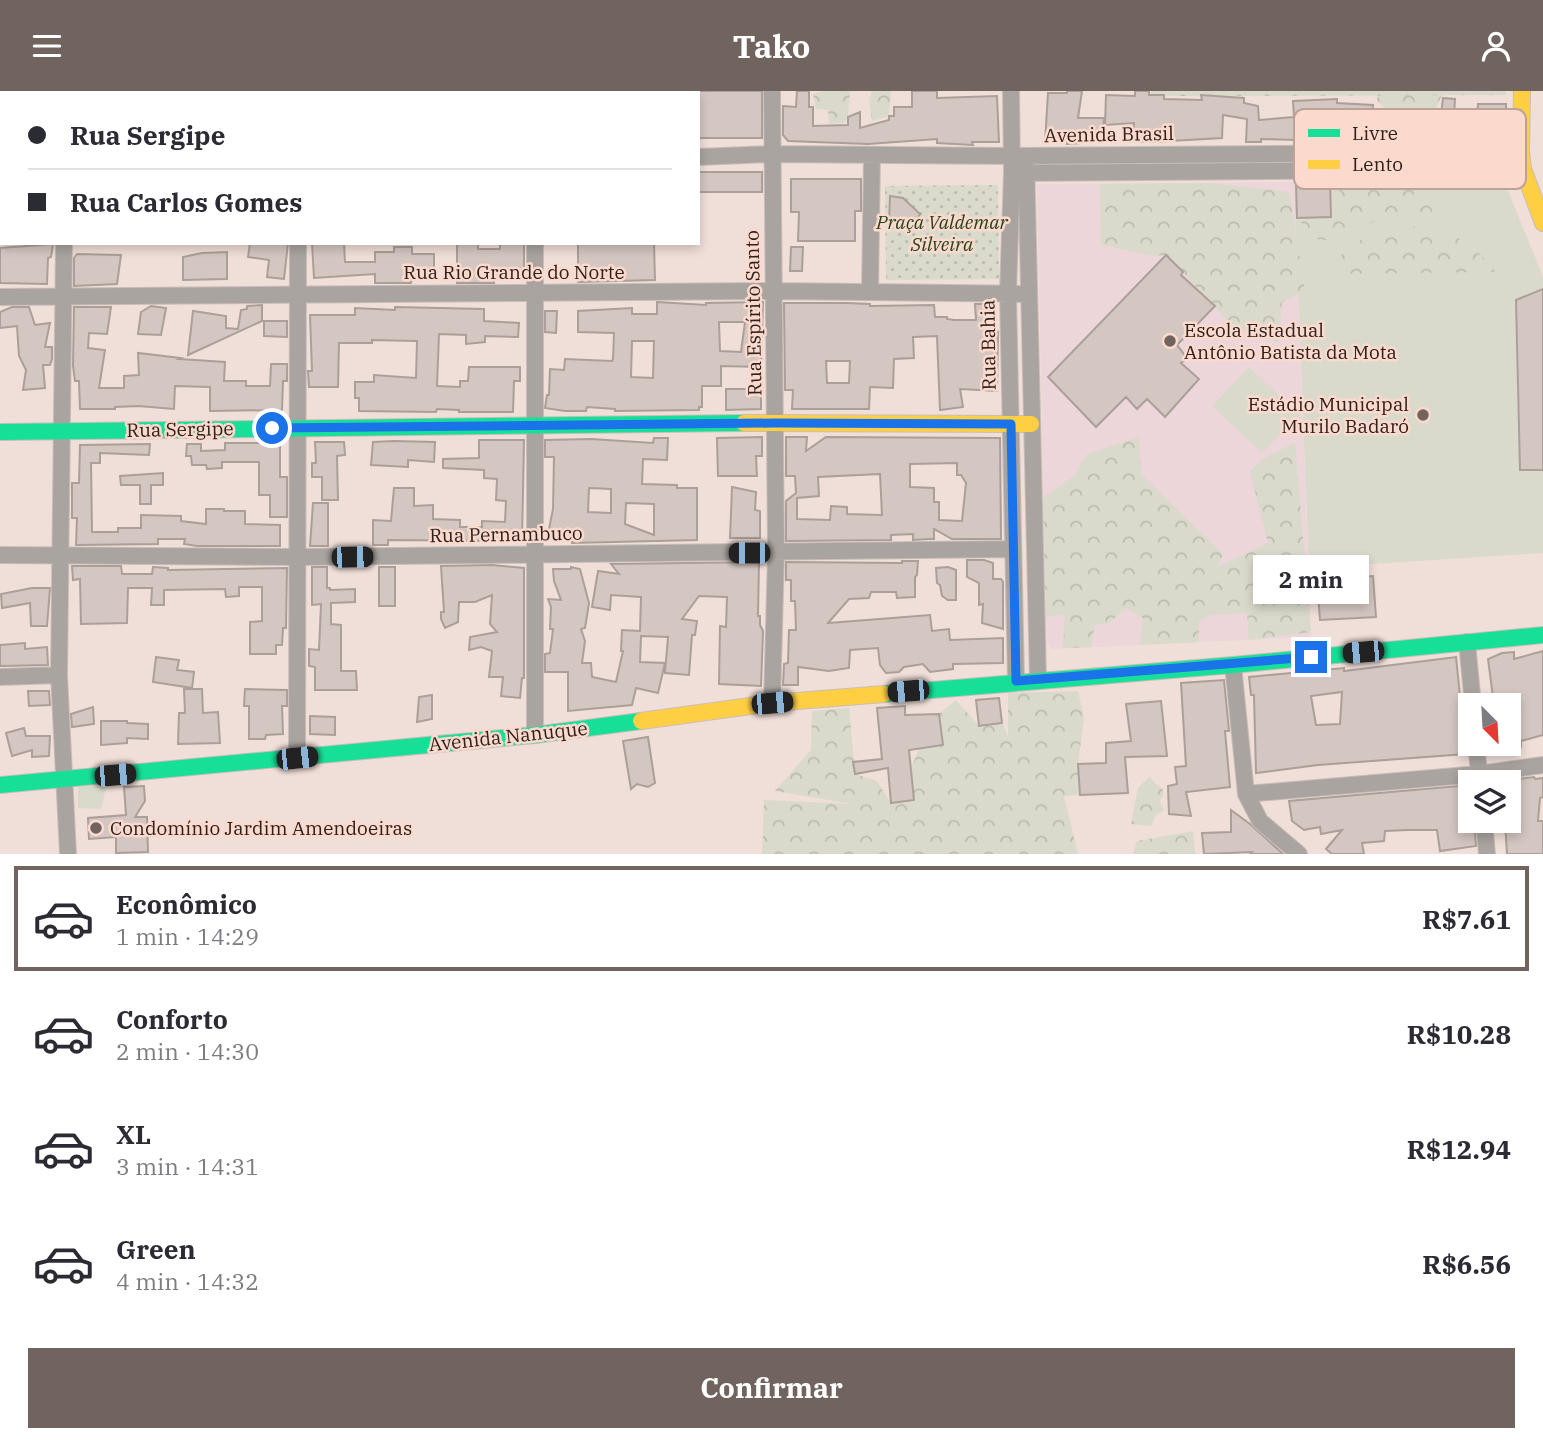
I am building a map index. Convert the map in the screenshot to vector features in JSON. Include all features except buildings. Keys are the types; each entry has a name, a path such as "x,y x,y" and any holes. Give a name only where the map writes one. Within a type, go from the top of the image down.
{"main road":[{"path":"1522,91 1522,109"},
{"path":"1526,176 1542,216"},
{"name":"Rua Sergipe","path":"0,432 775,423 1031,424"},
{"name":"Avenida Nanuque","path":"0,785 535,734 772,703 1233,665 1543,635"}],"street":[{"name":"Rua Espírito Santo","path":"772,91 776,553 772,703"},
{"name":"Rua Bahia","path":"1011,91 1029,294 1038,680"},
{"name":"Avenida Brasil","path":"700,157 772,154 872,155 1019,165 1294,167"},
{"path":"870,292 872,155"},
{"name":"Avenida Brasil","path":"1019,165 1294,158"},
{"name":"Rua Bahia","path":"1016,681 1008,293 1019,165"},
{"path":"64,245 60,675 68,854"},
{"path":"297,758 298,245"},
{"path":"535,245 535,734"},
{"name":"Rua Rio Grande do Norte","path":"0,297 773,291 1029,294"},
{"name":"Rua Pernambuco","path":"0,555 299,557 1012,549"},
{"path":"1467,642 1472,693"},
{"path":"1233,665 1246,795 1260,821 1299,854"},
{"path":"0,677 60,675"},
{"path":"1518,770 1543,765"},
{"path":"1246,795 1458,780"},
{"path":"1485,833 1487,854"}],"shaded area":[{"name":"Escola Estadual Antônio Batista da Mota","path":"1294,182 1311,637 1052,649 1046,642 1037,184"}],"green space":[{"path":"823,91 850,91 848,117 844,123 829,124 828,110 816,109 813,94"},
{"path":"872,91 891,91 889,116 872,121 869,100"},
{"path":"1151,91 1506,91 1506,95 1151,96"},
{"path":"1378,91 1476,91 1477,95 1442,95 1435,109 1387,109 1377,101"},
{"path":"1209,183 1289,192 1305,291 1282,302 1279,343 1234,327 1166,255 1153,256 1101,245 1100,184"},
{"name":"Praça Valdemar Silveira","path":"998,185 999,279 886,280 885,186"},
{"name":"Estádio Municipal Murilo Badaró","path":"1294,189 1507,189 1543,277 1543,553 1309,568"},
{"path":"1339,189 1414,189 1413,198 1426,198 1449,204 1446,216 1405,214 1370,223 1347,242 1316,239 1297,218 1331,217 1331,207 1339,200"},
{"path":"1429,224 1466,243 1496,272 1327,274 1343,253 1367,235"},
{"path":"1249,367 1300,415 1262,453 1212,406"},
{"path":"1139,437 1141,474 1223,554 1217,567 1268,543 1250,471 1261,460 1295,442 1311,632 1249,640 1247,613 1211,615 1199,621 1199,642 1140,645 1143,618 1126,608 1109,623 1095,625 1091,647 1063,648 1065,614 1046,617 1043,498 1075,475 1087,454"},
{"path":"1078,691 1084,718 1078,764 1080,795 1064,796 1078,854 762,854 764,800 852,804 775,791 811,750 812,711 849,708 855,774 877,781 891,803 914,800 911,769 919,748 942,745 939,714 956,700 979,726 1002,723 1008,736 1008,693"},
{"path":"1149,777 1163,790 1163,797 1159,800 1164,810 1156,815 1151,826 1131,824 1138,788"},
{"path":"107,784 101,809 78,808 78,787"},
{"path":"1193,831 1195,854 1133,854 1137,841"}],"traffic: fast":[{"path":"0,432 744,423"},
{"path":"884,694 1233,665 1543,635"},
{"path":"0,785 535,735 641,721"}],"traffic: slow":[{"path":"1522,91 1522,109"},
{"path":"1526,177 1543,223"},
{"path":"744,423 1031,424"},
{"path":"641,721 772,703 884,694"}],"place":[{"name":"Escola Estadual Antônio Batista da Mota","path":"1170,341"},
{"name":"Estádio Municipal Murilo Badaró","path":"1423,415"},
{"name":"Condomínio Jardim Amendoeiras","path":"96,828"}],"route":[{"path":"272,428 775,423 1011,424 1016,681 1311,657"}]}
